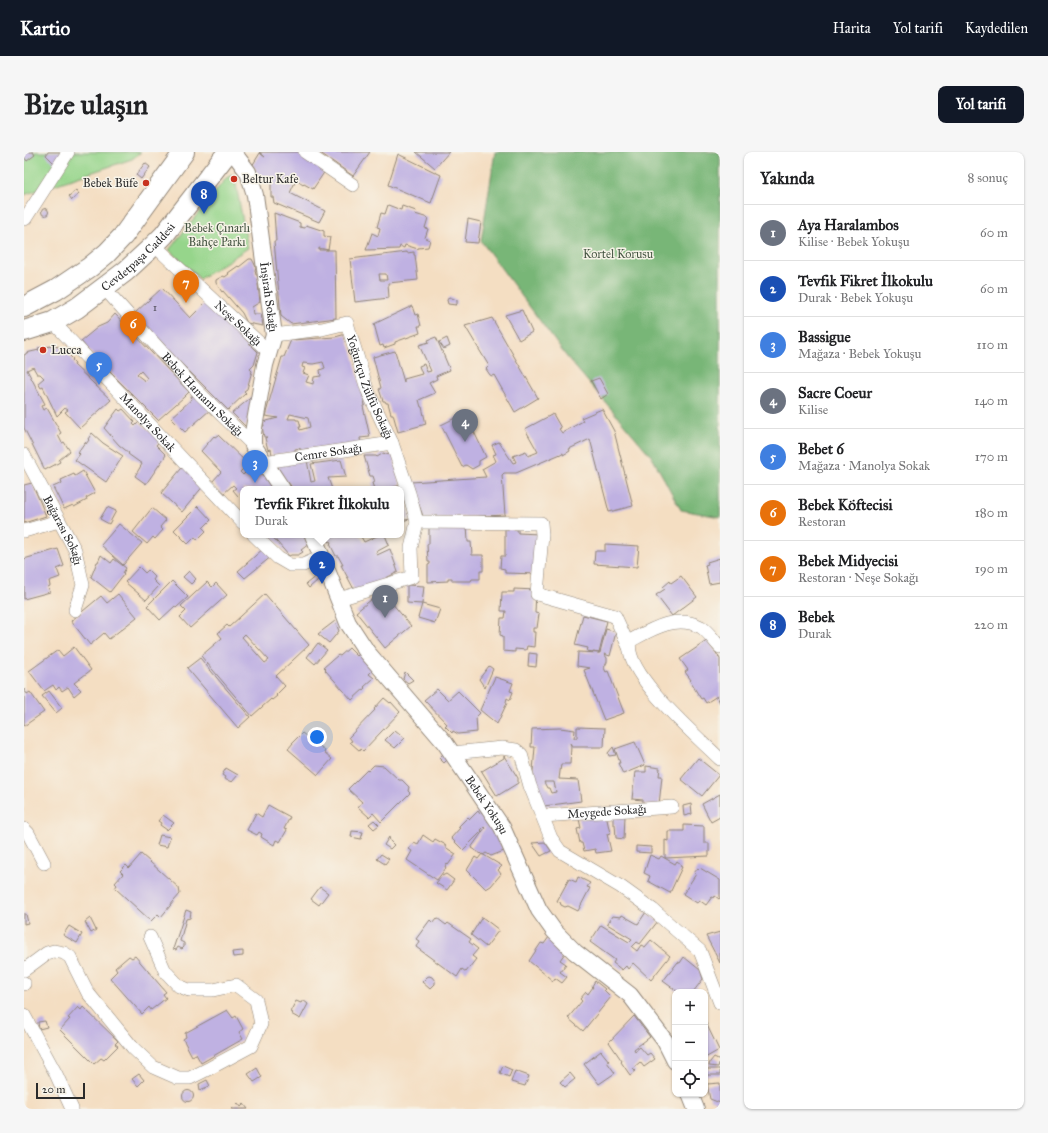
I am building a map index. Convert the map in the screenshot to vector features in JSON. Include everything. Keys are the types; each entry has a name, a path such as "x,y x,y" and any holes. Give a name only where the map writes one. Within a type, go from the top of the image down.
{"main road":[{"name":"Cevdetpaşa Caddesi","path":"24,307 56,290 90,267 107,253 139,215 184,152"},
{"name":"Cevdetpaşa Caddesi","path":"24,331 53,322 77,308 126,271 159,240 228,152"},
{"path":"139,215 141,226 159,240"},
{"path":"90,267 104,288"}],"street":[{"path":"25,219 68,152"},
{"name":"İnşirah Sokağı","path":"233,152 248,172 255,195 274,335 269,352 253,433 253,446"},
{"path":"305,152 353,185"},
{"name":"Neşe Sokağı","path":"159,240 269,352"},
{"name":"Bebek Hamamı Sokağı","path":"104,288 200,394 253,446"},
{"name":"Manolya Sokak","path":"53,322 240,520"},
{"name":"Yoğurtçu Zülfü Sokağı","path":"274,335 322,329 347,323 368,389 392,443 417,522"},
{"name":"Cemre Sokağı","path":"264,462 392,443"},
{"path":"253,446 280,486"},
{"name":"Bağarası Sokağı","path":"24,455 75,550 83,586 75,610"},
{"path":"24,532 59,521"},
{"path":"339,599 412,577 411,548 417,522 541,523 542,535 537,594 615,616 638,670 650,689 720,759"},
{"path":"257,538 278,558 290,566 303,565 322,557"},
{"name":"Bebek Yokuşu","path":"314,538 348,622 367,652 445,743 502,827 539,910 554,931 575,952 630,995 665,1041 672,1055"},
{"path":"629,647 630,641 657,626 674,622 687,622 702,627 720,647"},
{"path":"452,753 502,748 516,750 521,754 530,786 551,838 560,851 621,887 647,905 700,951 720,1003"},
{"name":"Meygede Sokağı","path":"543,816 672,807"},
{"path":"24,828 44,863"},
{"path":"24,970 47,953 54,951 64,953 70,957 88,993 134,1048 153,1067 178,1078 190,1078 251,1046 261,1024 256,1000 236,985 207,990 189,990 179,986 165,971 150,937"},
{"path":"24,1015 56,1074 72,1109"},
{"path":"683,1097 685,1109"},
{"path":"691,1097 696,1109"}],"green space":[{"path":"24,152 141,152 132,159 24,195"},
{"name":"Kortel Korusu","path":"495,152 720,152 720,517 681,510 652,457 566,356 481,241"},
{"name":"Bebek Çınarlı Bahçe Parkı","path":"234,174 248,248 200,279 169,250 226,178"}],"building":[{"path":"24,152 33,152 35,155 27,161 24,157"},
{"path":"48,152 65,152 54,163 46,155"},
{"path":"259,152 301,152 325,171 313,189 296,180 290,193 325,211 319,222 274,203 273,197 271,197 271,182 254,173 256,169 252,166 260,153 265,157"},
{"path":"319,152 370,152 353,176"},
{"path":"416,152 449,152 435,168"},
{"path":"398,154 441,175 431,203 388,185"},
{"path":"145,163 150,167 141,179 136,175"},
{"path":"76,190 79,194 72,200 69,196"},
{"path":"388,205 401,210 402,206 416,211 415,214 428,218 425,228 428,229 425,238 430,240 428,247 418,249 405,245 404,248 400,246 399,249 366,250 372,233 378,236 380,228 377,227 381,213 385,214"},
{"path":"45,208 48,209 48,215 45,216 42,215 41,212 42,209"},
{"path":"274,213 300,223 300,227 305,228 306,225 324,231 324,236 330,237 328,250 335,250 336,318 291,324 281,316 274,241 276,241"},
{"path":"468,219 481,222 478,243 465,242"},
{"path":"414,252 418,280 388,283 389,298 355,302 350,259","holes":["379,274 386,274 387,280 380,280"]},
{"path":"249,259 252,259 256,267 255,270 256,275 258,275 259,284 260,302 252,307 253,314 261,314 263,326 247,323 242,313 223,291 222,292 216,283 216,280 223,276 225,277 229,274 228,273"},
{"path":"162,288 190,318 207,301 258,352 254,365 250,369 252,371 247,389 244,391 246,393 228,410 176,358 135,313"},
{"path":"449,297 457,300 456,305 448,304 447,300"},
{"path":"412,306 415,315 418,314 421,326 418,326 420,333 395,342 395,344 384,348 383,345 380,346 374,324"},
{"path":"522,310 532,332 519,340 505,315"},
{"path":"115,314 189,392 158,420 91,353 81,341 98,327 107,323","holes":["141,371 147,378 145,381 137,375"]},
{"path":"492,318 538,398 515,412 494,375 490,375 486,369 489,366 465,326"},
{"path":"346,334 353,355 365,405 363,406 370,437 360,438 361,445 300,450 300,448 295,449 295,452 272,455 271,449 268,450 265,438 267,437 264,437 262,426 264,426 263,422 278,418 265,416 282,357 284,357 291,340 335,337","holes":["323,362 325,368 320,370 321,376 314,377 313,384 306,382 309,375 303,373 305,368 302,367 303,363 313,364","290,414 308,418 310,427 300,430 299,427 301,427 299,420 288,419"]},
{"path":"436,337 450,370 436,376 437,379 429,383 435,393 419,400 426,424 398,432 393,414 391,414 388,403 383,401 379,389 381,388 373,357 395,351 404,382 404,379 422,374 419,366 424,364 427,372 431,371 419,345 429,342 428,340"},
{"path":"447,338 450,346 444,349 439,342"},
{"path":"52,346 60,347 66,352 73,359 72,360 75,363 74,365 111,400 80,428 65,412 68,410 65,408 57,416 43,387 41,388 38,383 44,378 40,374 37,374 33,367 27,370 45,404 41,406 43,410 47,408 61,433 58,435 62,443 64,442 70,451 59,460 60,462 45,470 24,428 24,355 26,353 39,350 38,348"},
{"path":"599,378 608,394 601,399 591,381"},
{"path":"254,395 246,427 232,413"},
{"path":"191,396 201,396 210,410 185,432 171,418 192,399"},
{"path":"118,409 120,411 123,409 135,422 133,424 135,426 139,422 162,439 156,445 166,455 146,484 135,476 142,464 128,454 129,453 119,445 104,428"},
{"path":"602,409 614,431 633,506 609,512 590,439 569,449 570,451 563,455 563,453 516,473 504,473 502,475 505,515 424,519 411,482 486,477 482,469 496,461 493,455 496,454 492,445 499,442 513,463 516,462 513,456 526,451 528,456 538,452 525,429 553,414 561,428 559,429 562,433 583,421 581,418"},
{"path":"465,413 486,457 479,461 479,465 472,469 466,465 462,467 441,425"},
{"path":"92,433 103,443 123,456 106,482 75,460 80,454 78,452 85,442 86,444 89,440 88,439"},
{"path":"218,435 248,464 240,472 243,475 253,465 264,476 268,472 274,486 240,486 240,494 238,496 233,490 236,488 233,485 223,494 212,482 221,472 201,451 214,436 215,437"},
{"path":"384,453 393,455 401,485 373,486 372,483 375,482 373,476 370,476 364,456 377,457"},
{"path":"307,460 311,482 315,481 311,464 341,460 346,477 328,478 331,486 291,486 288,482 285,482 283,476 279,474 278,464"},
{"path":"186,463 204,485 182,512 161,493"},
{"path":"83,471 95,493 86,498 87,500 74,507 73,505 64,509 53,487 62,483 61,480 74,474 75,476"},
{"path":"32,483 46,516 24,523 24,485"},
{"path":"404,489 410,519 404,520"},
{"path":"198,506 211,520 203,528 206,531 197,540 195,537 188,544 174,530"},
{"path":"107,507 116,511 109,524 100,519"},
{"path":"152,508 166,520 160,527 163,530 155,539 153,537 147,544 133,532"},
{"path":"467,523 468,542 471,542 472,555 483,555 483,571 480,571 480,579 472,579 471,581 452,581 452,578 448,578 448,581 428,582 428,565 430,564 430,562 428,562 427,544 429,544 429,525"},
{"path":"119,524 142,543 123,565 101,545"},
{"path":"505,529 518,530 518,533 539,534 538,574 505,573 505,569 500,568 501,556 505,556"},
{"path":"274,538 306,538 309,544 301,550 303,552 298,555 289,556"},
{"path":"327,538 362,538 364,542 373,538 386,538 389,545 376,552 377,555 390,549 398,572 356,593 341,565 343,565 338,556 336,556 330,544 330,541 328,542"},
{"path":"605,544 639,546 637,567 594,564 595,551 605,551"},
{"path":"264,548 272,556 245,578 238,571"},
{"path":"58,549 64,566 57,569 60,577 49,581 50,586 48,587 50,592 24,599 24,559"},
{"path":"101,555 111,563 114,559 126,568 123,573 124,574 110,592 91,577"},
{"path":"720,558 720,582 709,584 705,565 708,564 707,562"},
{"path":"139,567 145,573 148,570 155,577 153,580 159,586 146,600 125,582"},
{"path":"189,571 196,579 191,584 183,577"},
{"path":"316,576 318,580 309,588 306,584"},
{"path":"681,576 697,597 672,616 656,595 665,589 663,587 670,581 671,583"},
{"path":"172,581 188,597 176,608 175,606 160,620 147,606"},
{"path":"207,582 212,587 216,583 227,595 190,628 180,617 186,611 181,606"},
{"path":"407,585 424,586 422,604 407,603"},
{"path":"514,589 536,590 535,613 539,614 537,628 533,628 533,632 535,632 534,647 527,646 526,650 515,649 515,652 503,651 503,636 500,635 501,618 505,618 506,611 501,611 502,592 514,592"},
{"path":"382,591 411,626 385,648 356,612"},
{"path":"118,594 137,617 109,639 104,633 90,645 71,621 101,596 107,603"},
{"path":"265,594 309,645 276,676 285,686 276,695 277,696 272,700 271,699 252,716 201,656 222,638 218,633 227,625 229,627","holes":["245,634 269,660 265,663 242,637"]},
{"path":"422,604 440,609 435,623 418,618"},
{"path":"583,615 607,621 599,653 587,651 588,648 575,645"},
{"path":"335,621 339,631 329,643 318,634"},
{"path":"606,629 616,632 610,656 604,654 607,658 607,662 604,668 606,672 608,671 624,713 604,720 584,670 590,668 577,666 578,652 600,653"},
{"path":"708,640 720,659 720,703 717,696 706,703 703,698 701,699 685,672 688,670 680,659"},
{"path":"318,643 327,650 315,664 307,657"},
{"path":"74,647 91,670 74,683 81,690 74,696 68,687 62,691 59,687 56,690 53,685 44,691 29,671 58,650 63,656"},
{"path":"349,648 357,656 360,653 375,668 369,674 374,678 352,700 324,667"},
{"path":"529,653 537,654 536,667 528,666"},
{"path":"200,658 250,717 238,728 187,668"},
{"path":"489,666 493,669 485,688 479,679"},
{"path":"405,672 413,680 408,683 403,679"},
{"path":"495,677 513,683 510,691 513,692 510,700 507,698 507,703 497,724 480,710"},
{"path":"24,689 27,694 30,692 44,712 24,726"},
{"path":"437,689 448,700 458,691 480,713 476,717 477,732 458,734 453,731 452,733 445,726 447,724 424,700"},
{"path":"49,691 62,708 56,713 42,696"},
{"path":"384,698 390,703 391,702 400,712 363,751 361,749 360,751 350,742 352,741 349,737 375,710 374,709"},
{"path":"577,727 605,728 604,747 572,747 572,744 570,743 570,764 561,764 559,779 578,780 581,801 544,806 532,783 535,747 531,747 532,729 560,728 575,730 574,738 577,738","holes":["544,782 554,782 556,792 551,793"]},
{"path":"395,730 405,738 395,748 385,740"},
{"path":"302,733 325,750 324,752 332,759 318,775 288,749"},
{"path":"635,742 645,765 623,774 618,763 620,763 615,749"},
{"path":"613,747 616,755 609,756 608,753"},
{"path":"444,753 449,758 444,763 439,758"},
{"path":"504,756 518,778 518,783 497,796 481,770 482,771 504,758"},
{"path":"698,758 719,775 702,796 681,779"},
{"path":"374,765 384,766 399,780 402,780 409,787 408,791 410,793 381,822 373,813 369,817 358,807 362,802 348,789"},
{"path":"646,766 660,768 659,776 662,776 659,805 643,804 643,800 632,799 635,772 646,772"},
{"path":"226,768 238,775 232,782 224,779 225,777 222,775"},
{"path":"720,794 720,817 711,822 702,804"},
{"path":"691,804 692,814 684,816 683,806"},
{"path":"268,805 290,817 284,829 287,830 280,842 276,840 274,845 261,837 262,834 259,832 257,835 247,830 256,813 262,817"},
{"path":"478,811 480,814 482,812 489,819 487,821 489,821 494,830 496,829 504,851 491,856 486,853 483,855 471,848 485,828 484,827 481,830 482,831 463,850 451,838 460,828 458,827 468,817 470,819"},
{"path":"163,815 174,823 167,830 160,825 161,823 158,821"},
{"path":"606,815 610,833 607,834 611,851 596,853 595,849 584,851 582,843 580,843 577,829 581,828 579,819"},
{"path":"613,816 625,816 624,839 616,838"},
{"path":"374,820 379,825 374,829 369,824"},
{"path":"684,825 704,826 704,843 709,843 709,856 665,858 665,840 668,841 668,831 684,831"},
{"path":"352,831 363,832 361,839 351,837"},
{"path":"160,835 170,837 167,847 157,845"},
{"path":"423,835 433,842 435,839 446,845 445,847 456,854 448,865 447,864 445,867 446,868 437,880 407,860 412,851 409,849 414,842 418,844"},
{"path":"389,837 390,841 394,845 390,849 384,845"},
{"path":"545,842 551,851 541,856 532,843"},
{"path":"636,846 651,847 651,853 636,852"},
{"path":"141,854 179,888 180,894 161,917 158,914 151,921 115,888 117,885 115,883 123,874 120,871 126,865 129,868"},
{"path":"381,854 389,859 385,864 377,859"},
{"path":"482,854 502,866 498,870 501,874 491,886 486,889 467,870 475,857 478,859"},
{"path":"650,855 659,859 661,856 675,864 677,861 681,864 680,866 682,867 670,893 648,881 650,876 644,873"},
{"path":"698,868 720,880 720,898 719,899 715,896 714,898 712,897 706,905 699,900 697,903 683,894 696,874 694,873"},
{"path":"446,874 454,880 447,890 436,883"},
{"path":"578,877 590,883 587,887 590,888 578,911 568,906 565,907 557,901 569,879 576,882"},
{"path":"320,887 328,893 319,905 311,899"},
{"path":"186,910 191,912 190,918 186,919 180,941 184,943 184,947 182,949 178,947 176,950 173,949"},
{"path":"646,912 658,921 640,944 637,942 632,947 637,951 641,945 645,947 651,940 670,956 651,980 633,963 628,969 626,966 622,970 613,963 615,960 590,942 601,925 629,942 632,939 607,924 612,916 621,917 622,915 638,924"},
{"path":"24,914 26,914 28,923 24,924"},
{"path":"482,917 499,930 486,947 471,935"},
{"path":"90,918 96,930 91,933 85,922"},
{"path":"437,918 446,925 448,923 471,939 469,942 478,949 472,956 476,959 466,972 462,969 457,977 416,947 419,941 416,939 430,920 433,923"},
{"path":"69,926 82,934 77,943 63,935"},
{"path":"720,932 720,963 706,936"},
{"path":"549,937 567,950 560,960 566,964 560,972 567,977 562,983 555,978 553,981 529,961 541,943 544,944"},
{"path":"243,951 243,956 233,957 232,952"},
{"path":"129,956 132,958 135,956 166,992 163,994 166,998 151,1010 149,1007 142,1014 110,978 117,971 115,968"},
{"path":"684,957 700,970 703,979 695,989 674,989 663,981 678,962 680,963"},
{"path":"429,976 435,981 435,984 430,989 422,982"},
{"path":"595,981 605,989 604,990 611,997 583,1031 568,1018 582,1001 580,999 586,992 588,994"},
{"path":"303,1000 308,1004 300,1019 290,1012 296,1001 301,1003"},
{"path":"78,1007 81,1010 83,1007 118,1041 115,1044 118,1046 104,1060 101,1058 94,1064 60,1030"},
{"path":"227,1010 233,1018 236,1016 243,1029 239,1032 243,1039 201,1063 196,1054 192,1056 183,1039 186,1037 185,1033"},
{"path":"634,1016 650,1037 634,1049 635,1051 640,1047 647,1055 650,1053 655,1059 644,1067 640,1062 633,1068 636,1071 630,1075 609,1042"},
{"path":"45,1021 47,1027 39,1029 38,1022"},
{"path":"708,1027 719,1050 708,1056"},
{"path":"601,1051 609,1061 607,1062 615,1073 599,1084 584,1064"},
{"path":"714,1057 720,1060 718,1067 709,1066"},
{"path":"503,1066 512,1070 509,1077 500,1073"},
{"path":"257,1068 262,1077 254,1082 248,1074"},
{"path":"708,1069 720,1069 720,1075 708,1075"},
{"path":"515,1071 529,1076 525,1086 511,1082"},
{"path":"570,1073 575,1079 565,1087 560,1082"},
{"path":"139,1074 144,1080 138,1086 132,1079"},
{"path":"207,1080 210,1086 200,1090 199,1084"},
{"path":"720,1083 720,1103 710,1099 708,1084"},
{"path":"188,1090 192,1092 194,1096 192,1100 188,1102 184,1100 182,1096 184,1092"},
{"path":"238,1103 241,1107 244,1104 248,1109 232,1109"}],"place":[{"name":"Beltur Kafe","path":"234,179"},
{"name":"Bebek Büfe","path":"146,183"},
{"name":"Bebek","path":"204,214"},
{"name":"Bebek Midyecisi","path":"186,303"},
{"name":"Bebek Köftecisi","path":"133,344"},
{"name":"Lucca","path":"43,350"},
{"name":"Bebet 6","path":"99,385"},
{"name":"Sacre Coeur","path":"465,442"},
{"name":"Bassigue","path":"255,483"},
{"name":"Tevfik Fikret İlkokulu","path":"322,584"},
{"name":"Aya Haralambos","path":"385,618"}]}
